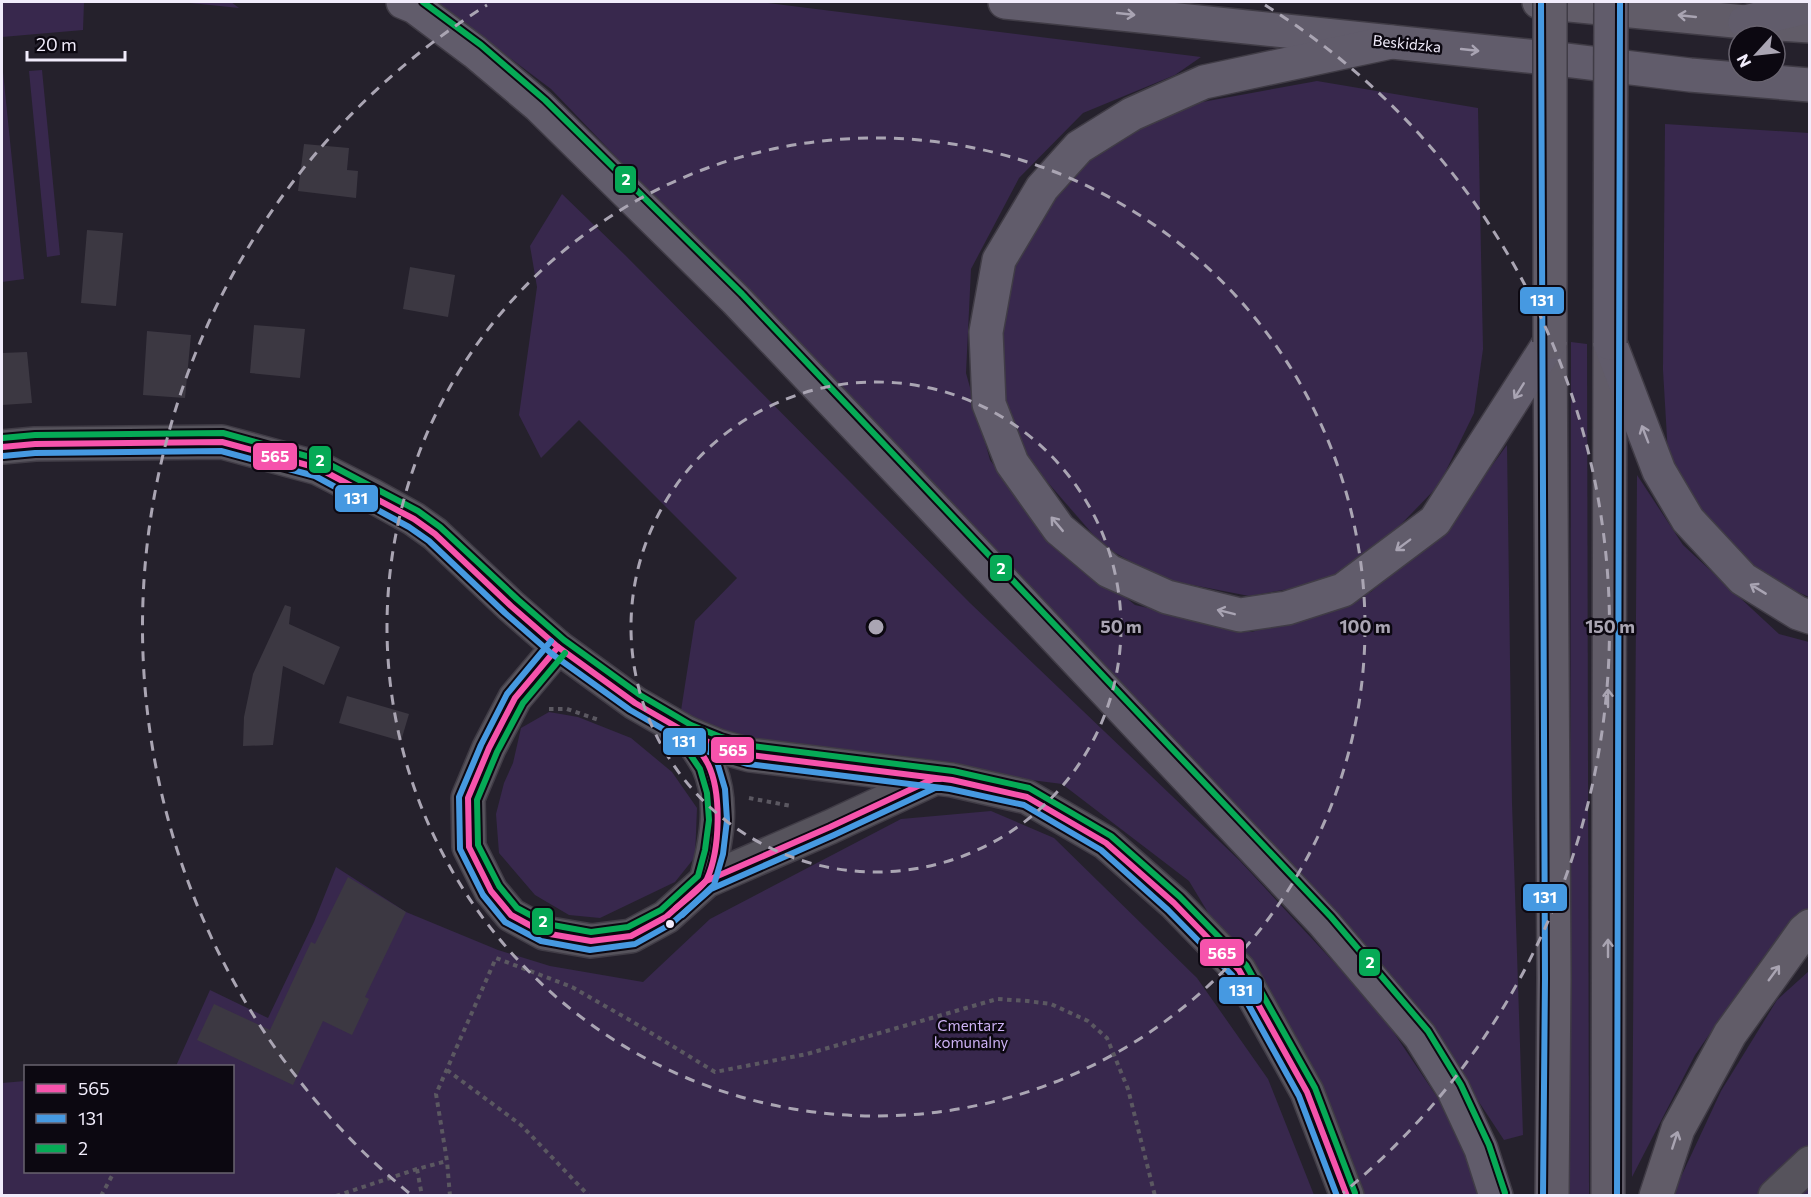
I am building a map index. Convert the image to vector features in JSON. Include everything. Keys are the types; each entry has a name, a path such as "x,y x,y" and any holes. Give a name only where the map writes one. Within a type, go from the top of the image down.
{"highway":[{"path":"403,2 415,7 475,52 539,106 736,300 1324,923 1420,1036 1453,1089 1481,1149 1496,1196"},
{"name":"Beskidzka","path":"1005,2 1690,75 1809,85"},
{"path":"1611,2 1610,343 1659,471 1688,520 1743,579 1798,613 1809,617"},
{"path":"1745,22 1809,6"},
{"path":"1391,42 1204,82 1132,114 1079,147 1042,188 999,260 986,332 989,404 1012,463 1059,529 1109,571 1167,597 1240,615 1287,608 1343,590 1435,521 1550,342"}],"main road":[{"path":"1539,2 1809,26"},
{"path":"1550,2 1554,978 1552,1196"},
{"path":"1608,1196 1610,343"},
{"path":"1656,1196 1678,1129 1730,1034 1809,926"}],"street":[{"path":"2,447 35,444 222,442 318,468 414,519 435,534 558,647 635,703 687,733 718,746 750,754 952,780 1027,797 1106,843 1174,903 1239,970 1307,1092 1347,1196"},
{"path":"558,647 515,698 489,747 468,798 469,847 490,891 511,915 544,933 591,941 631,936 666,917 706,881 933,779"},
{"path":"687,733 708,765 716,791 718,820 714,852 706,881"},
{"path":"1775,1196 1809,1163"}],"path":[{"path":"450,1196 436,1094 498,950"},
{"path":"496,958 572,987 715,1072 807,1054 997,999 1051,1004 1088,1021 1107,1038 1128,1089 1155,1196"},
{"path":"447,1070 521,1125 589,1196"},
{"path":"336,1196 447,1161"},
{"path":"417,1169 422,1196"},
{"path":"101,1196 113,1173"}],"green space":[{"path":"2,2 84,2 83,30 2,37"},
{"path":"181,2 231,2 239,8"},
{"path":"436,2 759,2 1201,57 1175,75 1083,113 1019,178 971,269 966,373 990,460 1042,530 1135,605 1252,632 1371,592 1458,512 1507,445 1512,803 1523,1135 1504,1140 1411,999 1096,657 551,89"},
{"path":"2,62 24,279 2,282"},
{"path":"42,70 60,255 47,257 29,71"},
{"path":"1317,81 1478,108 1483,349 1474,413 1439,485 1382,544 1324,583 1249,596 1162,579 1103,546 1030,462 1000,395 1003,297 1028,235 1068,173 1098,148 1186,105"},
{"path":"1665,124 1809,133 1809,597 1759,575 1705,524 1668,455 1663,370"},
{"path":"562,194 970,603 1239,860 1380,1012 1443,1106 1470,1164 1480,1195 1364,1195 1345,1140 1189,881 1062,784 749,743 680,717 695,621 737,578 579,420 541,458 519,415 537,287 530,246"},
{"path":"1571,342 1587,344 1589,1195 1570,1196"},
{"path":"1637,475 1683,545 1779,634 1809,642 1810,910 1761,960 1695,1055 1632,1177"},
{"path":"549,712 578,717 631,738 672,772 697,808 695,857 675,882 600,918 569,915 535,895 499,853 496,814 504,783 513,763 521,728"},
{"name":"Cmentarz komunalny","path":"991,811 1054,838 1197,978 1268,1079 1314,1195 2,1196 2,1083 24,1081 24,1173 234,1173 234,1065 176,1065 210,990 268,1018 314,922 336,867 406,912 498,950 550,966 643,982 710,919 901,819"},
{"path":"1809,971 1809,1195 1672,1196 1721,1091 1777,1000"}],"building":[{"path":"304,144 349,148 347,170 358,171 356,198 298,191"},
{"path":"87,230 123,233 116,306 81,303"},
{"path":"410,267 455,275 448,317 403,309"},
{"path":"254,325 305,329 300,378 250,373"},
{"path":"147,331 191,335 185,398 143,395"},
{"path":"27,352 32,403 2,405 2,353"},
{"path":"285,605 291,607 289,624 340,647 324,685 283,666 273,745 243,746 244,717 253,674"},
{"path":"347,696 409,714 401,741 339,723"},
{"path":"348,877 406,912 365,997 369,999 352,1035 323,1021 293,1085 197,1040 214,1004 270,1030 311,942 315,944"}],"transit line":[{"name":"2","path":"423,2 481,45 545,100 742,294 1331,917 1428,1031 1461,1085 1489,1145 1505,1193"},
{"name":"131","path":"1541,2 1545,978 1543,1196"},
{"name":"131","path":"1617,1196 1620,2"},
{"name":"2","path":"2,438 35,435 223,433 321,460 418,511 440,527 564,640 640,695 691,725 752,746 953,771 1029,788 1111,836 1180,897 1246,965 1315,1088 1355,1193"},
{"name":"565","path":"2,447 35,444 222,442 318,468 414,519 435,534 558,647 635,703 687,733 718,746 750,755 952,780 1027,797 1106,843 1174,903 1239,970 1307,1092 1347,1196"},
{"name":"131","path":"3,456 35,453 221,451 315,476 409,527 429,541 552,654 630,710 684,741 716,755 748,764 950,789 1024,805 1101,850 1168,910 1232,975 1299,1096 1337,1196"},
{"name":"131","path":"551,641 507,694 481,745 459,797 460,849 483,895 505,922 541,941 590,950 635,944 671,924 711,889 935,788 940,788"},
{"name":"565","path":"558,647 515,698 489,748 468,798 469,847 491,891 511,915 544,933 591,941 631,936 666,917 706,881 933,779 940,779"},
{"name":"2","path":"565,653 523,703 497,752 477,800 478,845 499,886 517,908 547,924 591,932 628,927 661,910 698,876 705,850 709,820 707,793 700,769 679,738"},
{"name":"131","path":"682,915 714,885 723,854 727,820 725,789 717,762 695,728"},
{"name":"565","path":"676,908 705,883 715,853 717,838 717,805 713,776 706,760 687,733"}]}
